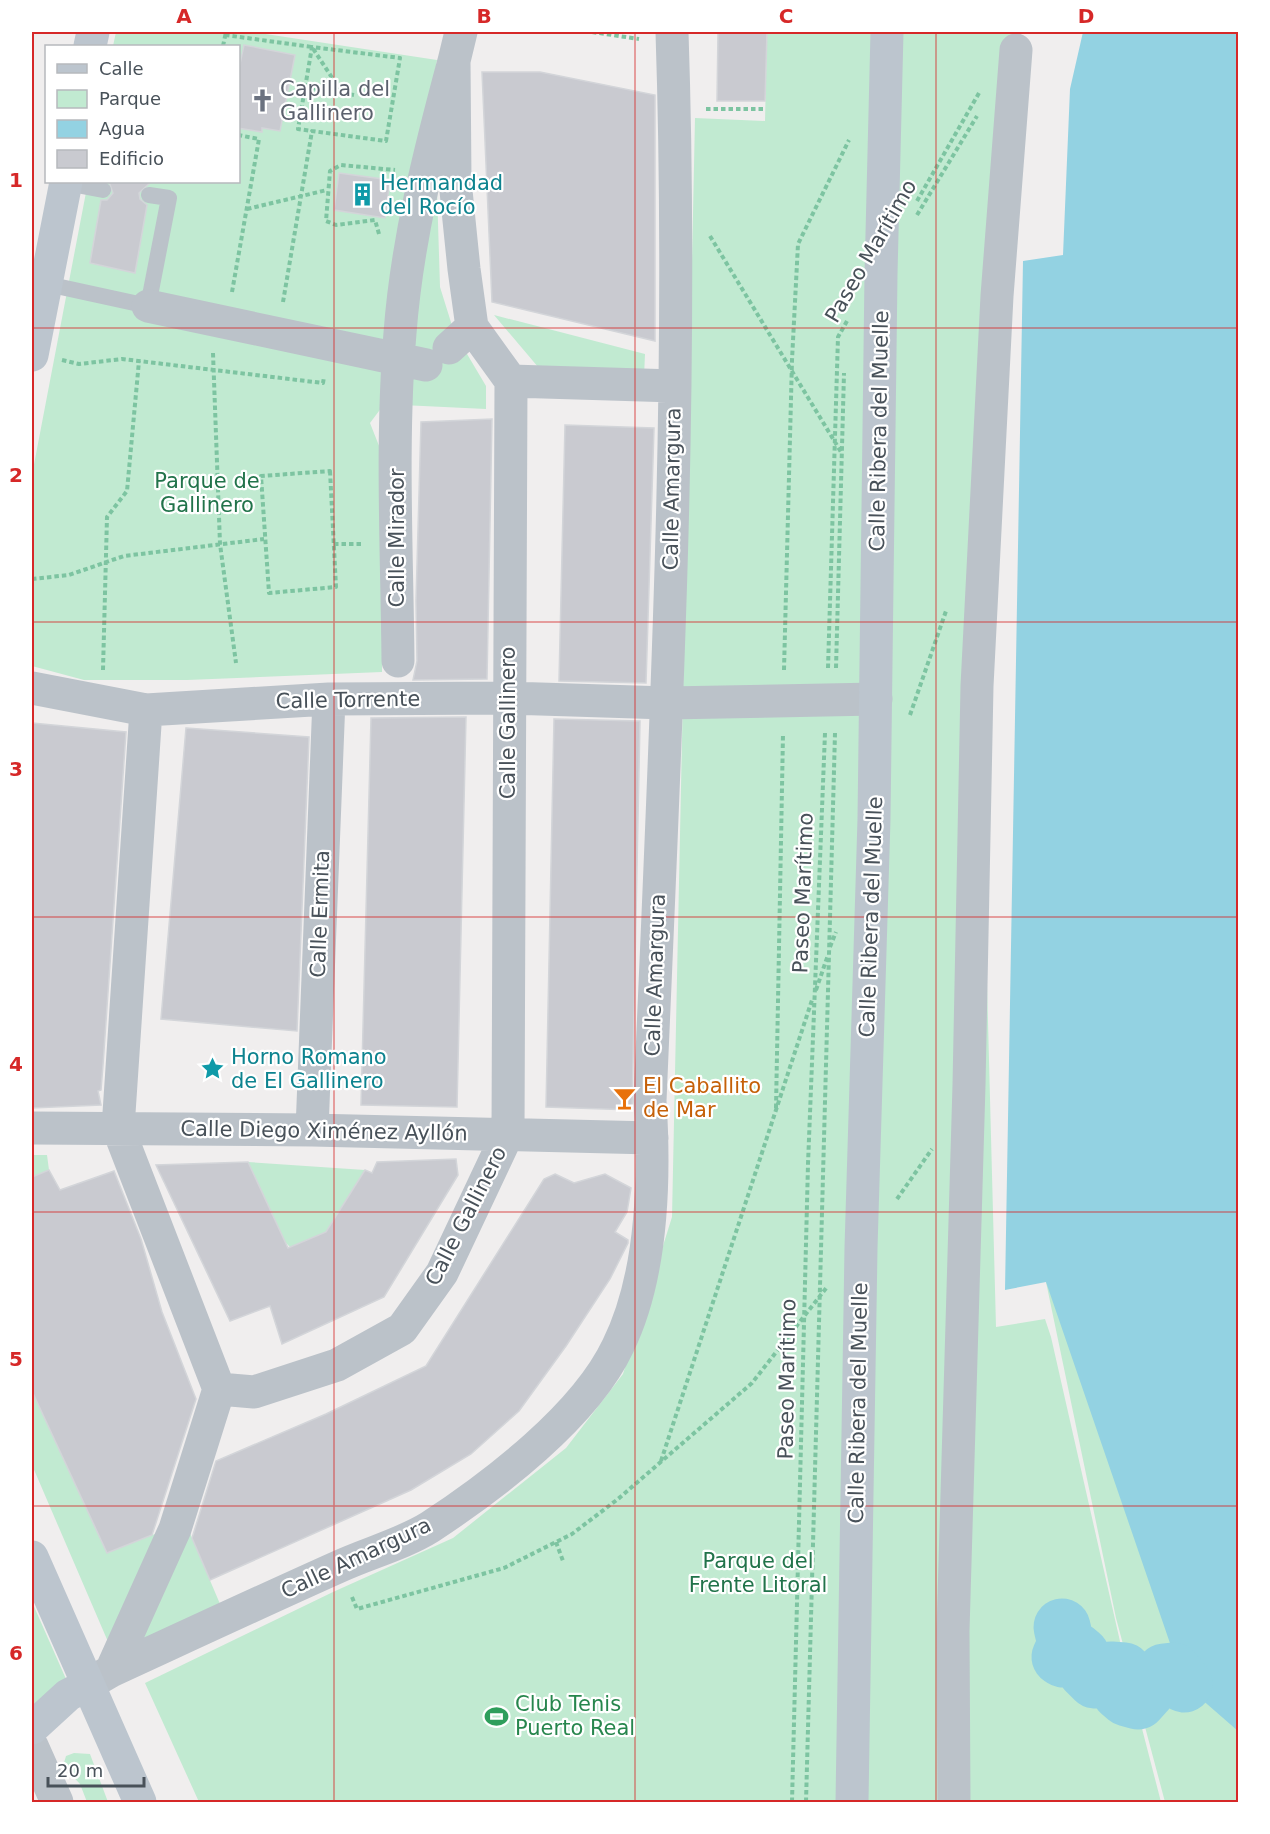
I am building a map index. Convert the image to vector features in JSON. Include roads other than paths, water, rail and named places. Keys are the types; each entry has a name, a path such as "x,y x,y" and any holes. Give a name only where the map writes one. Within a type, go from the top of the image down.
{"street":[{"name":"Calle Amargura","path":"32,1728 68,1695 99,1678 340,1566 428,1528 493,1482 554,1430 601,1377 619,1346 634,1308 649,1228 652,1138 650,1101 667,703 675,386 675,110 672,32"},
{"name":"Calle Ribera del Muelle","path":"852,1803 861,1248 876,699 881,274 887,32"},
{"path":"436,350 422,182 458,46"},
{"path":"436,350 455,181 458,46"},
{"path":"954,1803 952,1631 968,1108 977,686 997,296 1016,50"},
{"path":"32,353 66,183"},
{"path":"148,306 222,319 329,344 436,350 511,381 675,386"},
{"name":"Calle Mirador","path":"398,661 396,415 436,350"},
{"name":"Calle Gallinero","path":"219,1389 254,1392 337,1365 402,1329 442,1273 508,1133 511,381"},
{"name":"Calle Torrente","path":"32,688 146,710 329,699 508,698 667,703 876,699"},
{"name":"Calle Ermita","path":"312,1130 329,699"},
{"path":"99,1678 175,1529 219,1389 118,1128 146,710"},
{"name":"Calle Diego Ximénez Ayllón","path":"32,1128 508,1133 652,1138"},
{"path":"32,1557 99,1678 140,1803"},
{"path":"32,1746 57,1803"}],"lane":[{"path":"71,183 103,190"},
{"path":"47,284 148,306 169,198 149,195"}],"water":[{"path":"1083,32 1238,32 1238,1731 1184,1684 1046,1282 1005,1290 1023,261 1063,255 1070,89"}],"waterway":[{"path":"1062,1627 1066,1644 1060,1657 1063,1659 1067,1651 1075,1650 1081,1655 1085,1670 1095,1680 1111,1670 1124,1671 1120,1692 1127,1698 1138,1701 1164,1672 1173,1671 1184,1684"}],"place":[{"name":"Capilla del Gallinero","path":"262,101"},
{"name":"Hermandad del Rocío","path":"362,195"},
{"name":"Horno Romano de El Gallinero","path":"213,1069"},
{"name":"El Caballito de Mar","path":"625,1098"},
{"name":"Club Tenis Puerto Real","path":"497,1716"}],"park label":[{"name":"Parque de Gallinero","path":"207,493"},
{"name":"Parque del Frente Litoral","path":"758,1573"}]}
